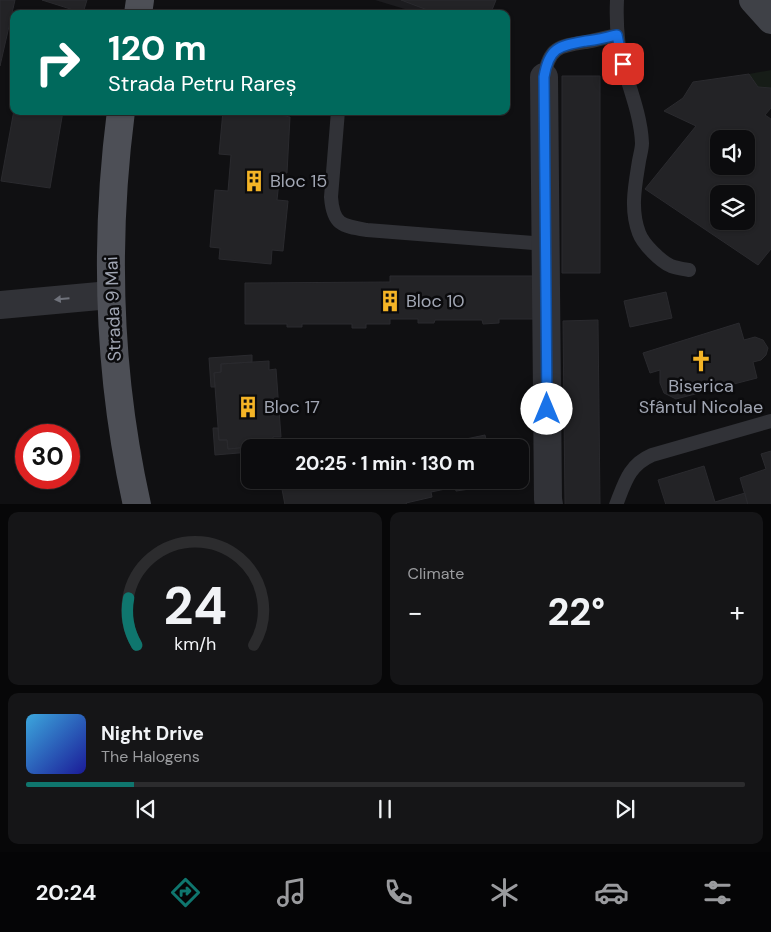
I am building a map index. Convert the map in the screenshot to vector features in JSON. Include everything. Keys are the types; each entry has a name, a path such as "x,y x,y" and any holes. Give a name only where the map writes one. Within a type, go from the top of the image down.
{"main road":[{"name":"Strada 9 Mai","path":"121,115 113,188 110,295 118,400 128,466 137,504"}],"street":[{"path":"753,0 771,20"},
{"path":"544,77 549,504"},
{"path":"0,304 110,295"}],"lane":[{"path":"617,0 617,35 638,118 642,143 634,190 634,212 639,234 650,250 670,266 689,270"},
{"path":"544,77 546,64 557,48 568,44 617,35"},
{"path":"338,115 331,197 332,210 336,219 348,227 546,244"},
{"path":"616,504 629,473 643,459 771,421"}],"shaded area":[{"path":"375,0 496,0 492,10 408,10"},
{"path":"771,70 771,88 758,87 749,74"}],"building":[{"path":"0,0 15,0 13,10 10,10 10,22 0,66"},
{"path":"42,0 87,0 84,10 74,10"},
{"path":"401,0 496,0 492,10 427,10"},
{"path":"749,74 758,87 771,88 771,108 765,115 771,119 771,249 758,265 645,189 696,126 664,111 683,98 693,82"},
{"path":"562,76 600,76 600,273 562,273"},
{"path":"13,115 62,115 50,188 1,181"},
{"name":"Bloc 15","path":"223,115 280,115 290,117 287,173 280,172 277,200 288,201 283,251 272,250 271,264 219,259 220,248 210,247 215,190 228,191 231,155 219,154"},
{"name":"Bloc 10","path":"390,276 536,276 536,319 499,319 499,323 483,324 482,320 435,320 434,323 418,323 418,319 390,319 390,324 366,324 366,328 352,328 352,324 302,324 302,327 287,327 287,324 245,324 245,283 390,282"},
{"path":"666,292 672,318 630,327 624,301"},
{"path":"598,320 600,504 565,504 563,321"},
{"name":"Biserica Sfântul Nicolae","path":"739,323 744,340 755,337 763,340 768,348 766,355 761,360 753,362 757,378 676,399 664,393 660,383 660,370 650,373 643,353"},
{"path":"252,355 252,362 221,364 221,372 214,373 215,387 211,387 209,358"},
{"name":"Bloc 17","path":"269,361 269,370 276,369 281,437 273,437 273,439 241,439 241,448 228,449 227,440 219,440 214,373 221,372 221,364"},
{"path":"213,428 218,428 219,440 227,440 228,449 241,448 241,453 215,455"},
{"path":"485,435 486,439 466,439"},
{"path":"771,451 771,504 748,504 740,478 766,469 761,454"},
{"path":"704,466 715,502 745,493 748,504 666,504 658,480"},
{"path":"282,489 445,489 431,492 432,497 406,504 285,504"}],"place":[{"name":"Bloc 15","path":"254,181"},
{"name":"Bloc 10","path":"390,301"},
{"name":"Biserica Sfântul Nicolae","path":"701,361"},
{"name":"Bloc 17","path":"248,407"}],"route":[{"path":"547,409 544,77 546,64 557,48 568,44 617,35 623,64"}]}
